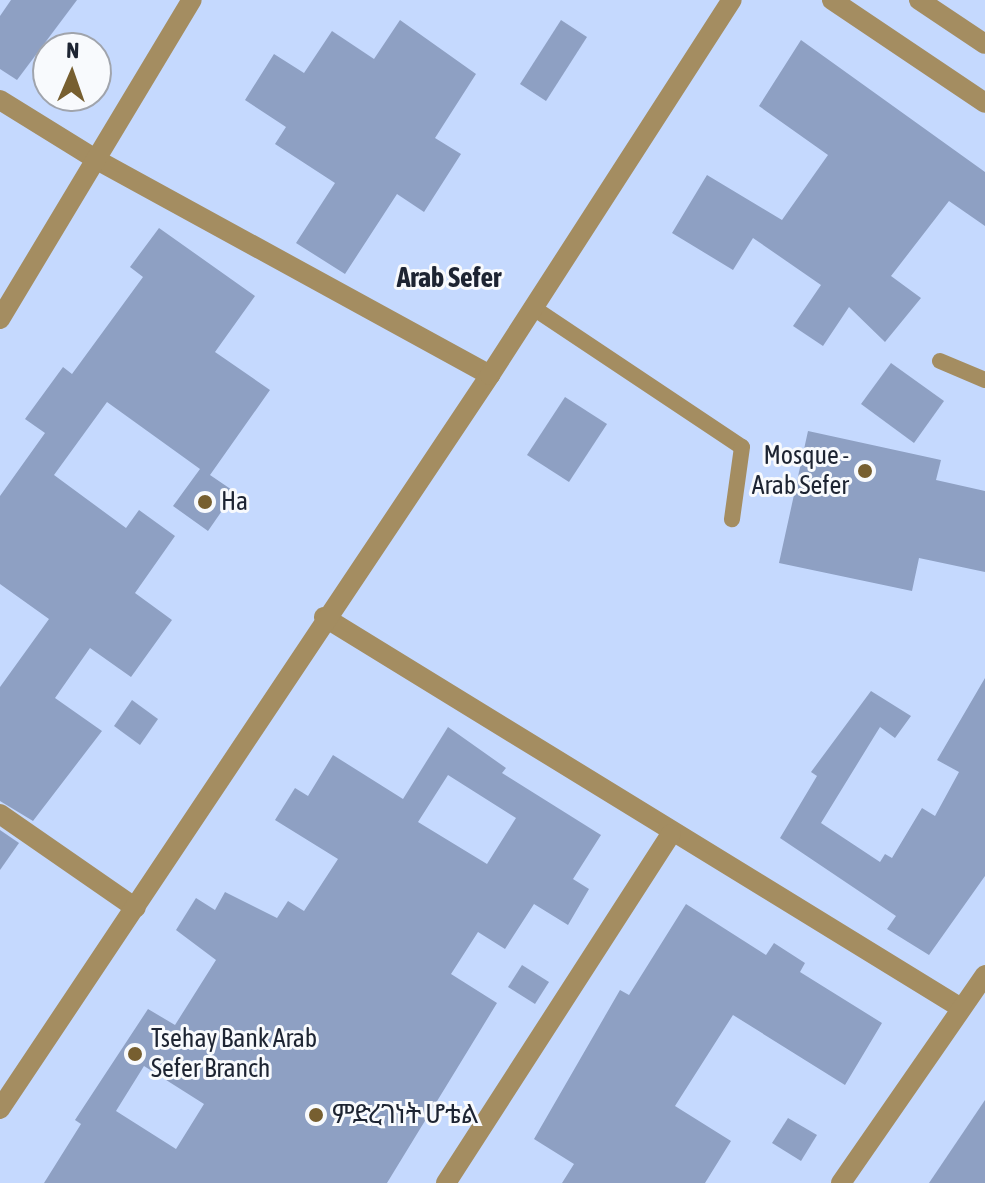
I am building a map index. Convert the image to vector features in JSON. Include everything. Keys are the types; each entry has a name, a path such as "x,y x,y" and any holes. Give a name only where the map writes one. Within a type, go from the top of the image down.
{"street":[{"path":"0,319 192,0"},
{"path":"0,1109 136,908 324,617 490,375 732,0"},
{"path":"832,0 985,103"},
{"path":"919,0 985,44"},
{"path":"0,100 97,160 490,375"},
{"path":"324,617 671,834 961,1008"},
{"path":"0,814 136,908"},
{"path":"446,1183 671,834"},
{"path":"841,1183 985,975"}],"lane":[{"path":"532,307 742,447 732,519"},
{"path":"940,361 985,380"}],"building":[{"path":"11,0 77,0 53,32 32,32 32,60 17,80 0,69 0,16"},
{"path":"400,20 476,74 435,138 461,154 424,212 397,194 345,274 296,243 335,183 275,144 286,127 245,100 274,54 304,73 332,31 374,59"},
{"path":"561,20 587,37 546,101 520,84"},
{"path":"801,40 985,172 985,226 949,201 891,276 921,298 885,342 849,307 823,346 793,326 821,285 753,238 733,270 672,233 707,175 782,220 828,155 759,106"},
{"path":"159,228 255,296 215,352 270,390 210,475 235,492 208,531 173,506 200,469 107,402 54,475 126,528 139,510 175,536 135,593 172,620 131,677 90,648 55,698 102,731 33,821 0,801 0,687 49,619 0,584 0,496 45,433 25,419 63,367 72,374 143,277 130,267"},
{"path":"891,363 944,401 914,443 861,404"},
{"path":"565,397 607,424 569,482 527,455"},
{"path":"808,431 941,460 936,480 985,491 985,572 919,558 912,591 779,563"},
{"path":"985,678 985,876 929,955 887,929 896,916 780,838 817,776 811,772 871,691 911,716 895,738 880,727 821,823 880,862 885,854 892,858 922,808 935,816 959,772 937,760"},
{"path":"132,700 158,719 140,745 114,726"},
{"path":"448,727 506,768 502,773 601,835 573,879 589,889 568,925 534,904 505,949 478,932 451,974 497,1003 387,1183 44,1183 81,1124 75,1120 148,1009 175,1025 216,960 176,930 196,898 215,910 225,892 277,918 288,901 304,911 338,859 275,820 295,788 308,796 333,755 403,799","holes":["448,775 516,818 487,864 418,822","144,1066 204,1104 176,1149 116,1111"]},
{"path":"0,830 19,843 0,870"},
{"path":"686,904 766,955 774,943 805,963 800,972 882,1023 845,1085 733,1015 675,1106 731,1141 705,1183 562,1183 574,1164 534,1139 620,990 629,995"},
{"path":"522,965 549,982 535,1004 508,987"},
{"path":"985,1100 985,1183 929,1183"},
{"path":"788,1118 817,1135 801,1161 772,1143"}],"place":[{"name":"Mosque - Arab Sefer","path":"865,471"},
{"name":"Ha","path":"205,502"},
{"name":"Tsehay Bank Arab Sefer Branch","path":"135,1054"},
{"name":"ምድረገነት ሆቴል","path":"316,1115"}],"district":[{"name":"Arab Sefer","path":"449,277"}]}
